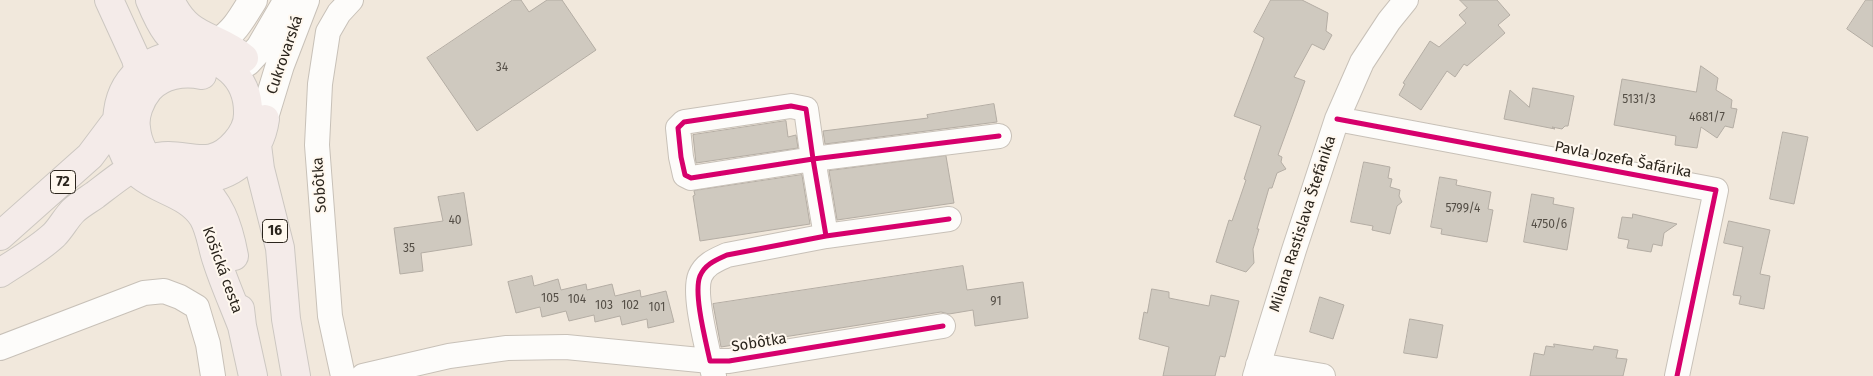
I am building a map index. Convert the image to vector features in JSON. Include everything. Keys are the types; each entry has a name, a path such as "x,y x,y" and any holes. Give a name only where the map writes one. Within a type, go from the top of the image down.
{"main road":[{"name":"Košická cesta","path":"92,0 122,76 136,86"},
{"path":"109,0 136,86"},
{"path":"150,0 161,26 181,47 224,57 242,86 247,98 246,150"},
{"path":"170,0 187,26 224,57 258,76 265,93 266,111 264,128 231,172 216,177 160,172 165,155 200,160 219,156 230,149 246,150"},
{"path":"136,86 157,82 168,76 181,73 216,79 224,78 227,36 235,28 253,0"},
{"path":"136,86 147,64 178,55 224,57 243,45 270,0"},
{"name":"Cukrovarská","path":"224,57 260,48 288,0"},
{"name":"Cukrovarská","path":"266,111 280,65 305,0"},
{"name":"Košická cesta","path":"136,86 119,105 117,120 118,137 123,152 160,172 206,189 224,216 234,254 242,326 253,376"},
{"name":"Košická cesta","path":"136,86 136,130 140,147 160,172 202,217 242,326"},
{"name":"72","path":"0,236 90,156 117,120"},
{"name":"16","path":"246,150 264,251 286,319 296,376"},
{"name":"72","path":"0,273 54,235 73,211 160,172"}],"street":[{"name":"Sobôtka","path":"343,376 330,316 317,145 320,84 328,32 339,13 351,0"},
{"name":"Milana Rastislava Štefánika","path":"1256,370 1337,119 1362,62 1389,20 1406,0"},
{"path":"826,236 813,159 806,109 791,106 684,122 678,128 685,175 691,178 813,159 999,136"},
{"name":"Pavla Jozefa Šafárika","path":"1337,119 1716,190 1677,376"},
{"path":"712,369 697,289 704,268 713,261 727,255 826,236 949,219"},
{"path":"0,348 144,292 164,290 180,296 197,307 208,344 213,376"},
{"name":"Sobôtka","path":"363,376 449,356 507,348 566,347 712,369 729,361 943,326"},
{"path":"1256,370 1323,376"}],"building":[{"path":"513,0 521,0 529,12 547,0 562,0 596,50 477,131 427,58"},
{"path":"1271,0 1302,0 1328,13 1326,31 1332,35 1324,50 1312,44 1294,77 1305,81 1278,155 1282,157 1281,162 1286,169 1277,173 1272,188 1269,188 1253,249 1254,263 1246,272 1216,262 1229,220 1232,221 1246,180 1244,179 1261,126 1234,116 1264,38 1254,32"},
{"path":"1460,0 1497,0 1510,15 1498,25 1505,33 1467,66 1464,64 1455,77 1447,71 1421,110 1399,95 1405,84 1403,83 1430,41 1439,47 1466,23 1459,15 1467,8"},
{"path":"1866,0 1873,0 1873,47 1847,29"},
{"path":"1701,66 1718,78 1716,90 1732,100 1731,108 1737,109 1733,128 1725,126 1717,138 1701,127 1697,148 1675,145 1676,136 1614,125 1622,79 1696,92"},
{"path":"1533,88 1574,96 1568,126 1562,129 1552,127 1555,129 1504,119 1510,90 1529,107"},
{"path":"994,104 997,122 825,144 823,131 928,118 927,115"},
{"path":"786,121 788,137 796,135 798,148 696,163 693,135"},
{"path":"1783,132 1808,137 1794,204 1770,199"},
{"path":"946,156 954,203 837,220 829,171"},
{"path":"1364,162 1390,167 1388,178 1392,179 1390,187 1400,190 1399,196 1402,202 1397,206 1390,234 1372,230 1373,226 1351,222"},
{"path":"802,175 810,224 700,241 693,196 695,195 694,191"},
{"path":"1440,177 1457,180 1456,185 1491,192 1488,209 1493,210 1487,242 1441,234 1442,229 1431,227"},
{"path":"464,193 472,245 421,253 423,271 400,274 394,228 443,221 438,197"},
{"path":"1532,194 1554,198 1553,204 1574,208 1567,250 1524,242"},
{"path":"1633,214 1677,224 1664,233 1662,246 1653,244 1651,252 1627,248 1629,240 1618,238 1622,217 1632,218"},
{"path":"1729,221 1770,230 1760,274 1770,276 1764,309 1739,304 1741,296 1733,295 1743,247 1724,243"},
{"path":"963,266 967,290 1023,282 1028,318 975,326 973,310 949,314 941,312 721,347 713,304"},
{"path":"532,276 534,286 558,279 561,290 586,284 587,290 612,284 615,296 640,290 641,297 666,291 674,322 648,328 647,319 622,325 620,316 595,322 594,315 569,321 566,311 542,317 540,307 516,313 508,282"},
{"path":"1152,289 1169,292 1169,298 1209,306 1211,295 1239,301 1225,357 1220,356 1215,376 1163,376 1169,347 1139,339 1144,312 1147,313"},
{"path":"1320,297 1344,305 1333,339 1310,332"},
{"path":"1410,319 1443,325 1437,358 1404,353"},
{"path":"1554,344 1593,350 1594,346 1618,350 1616,358 1627,359 1623,376 1530,376 1534,353 1544,355 1546,346 1554,347"}],"cycle path":[{"path":"826,236 813,159 691,178 685,175 678,128 684,122 791,106 806,109 813,159 999,136"},
{"path":"1337,119 1716,190 1677,376"},
{"path":"943,326 729,361 710,361 701,318 698,284 705,268 727,255 826,236 949,219"}]}
